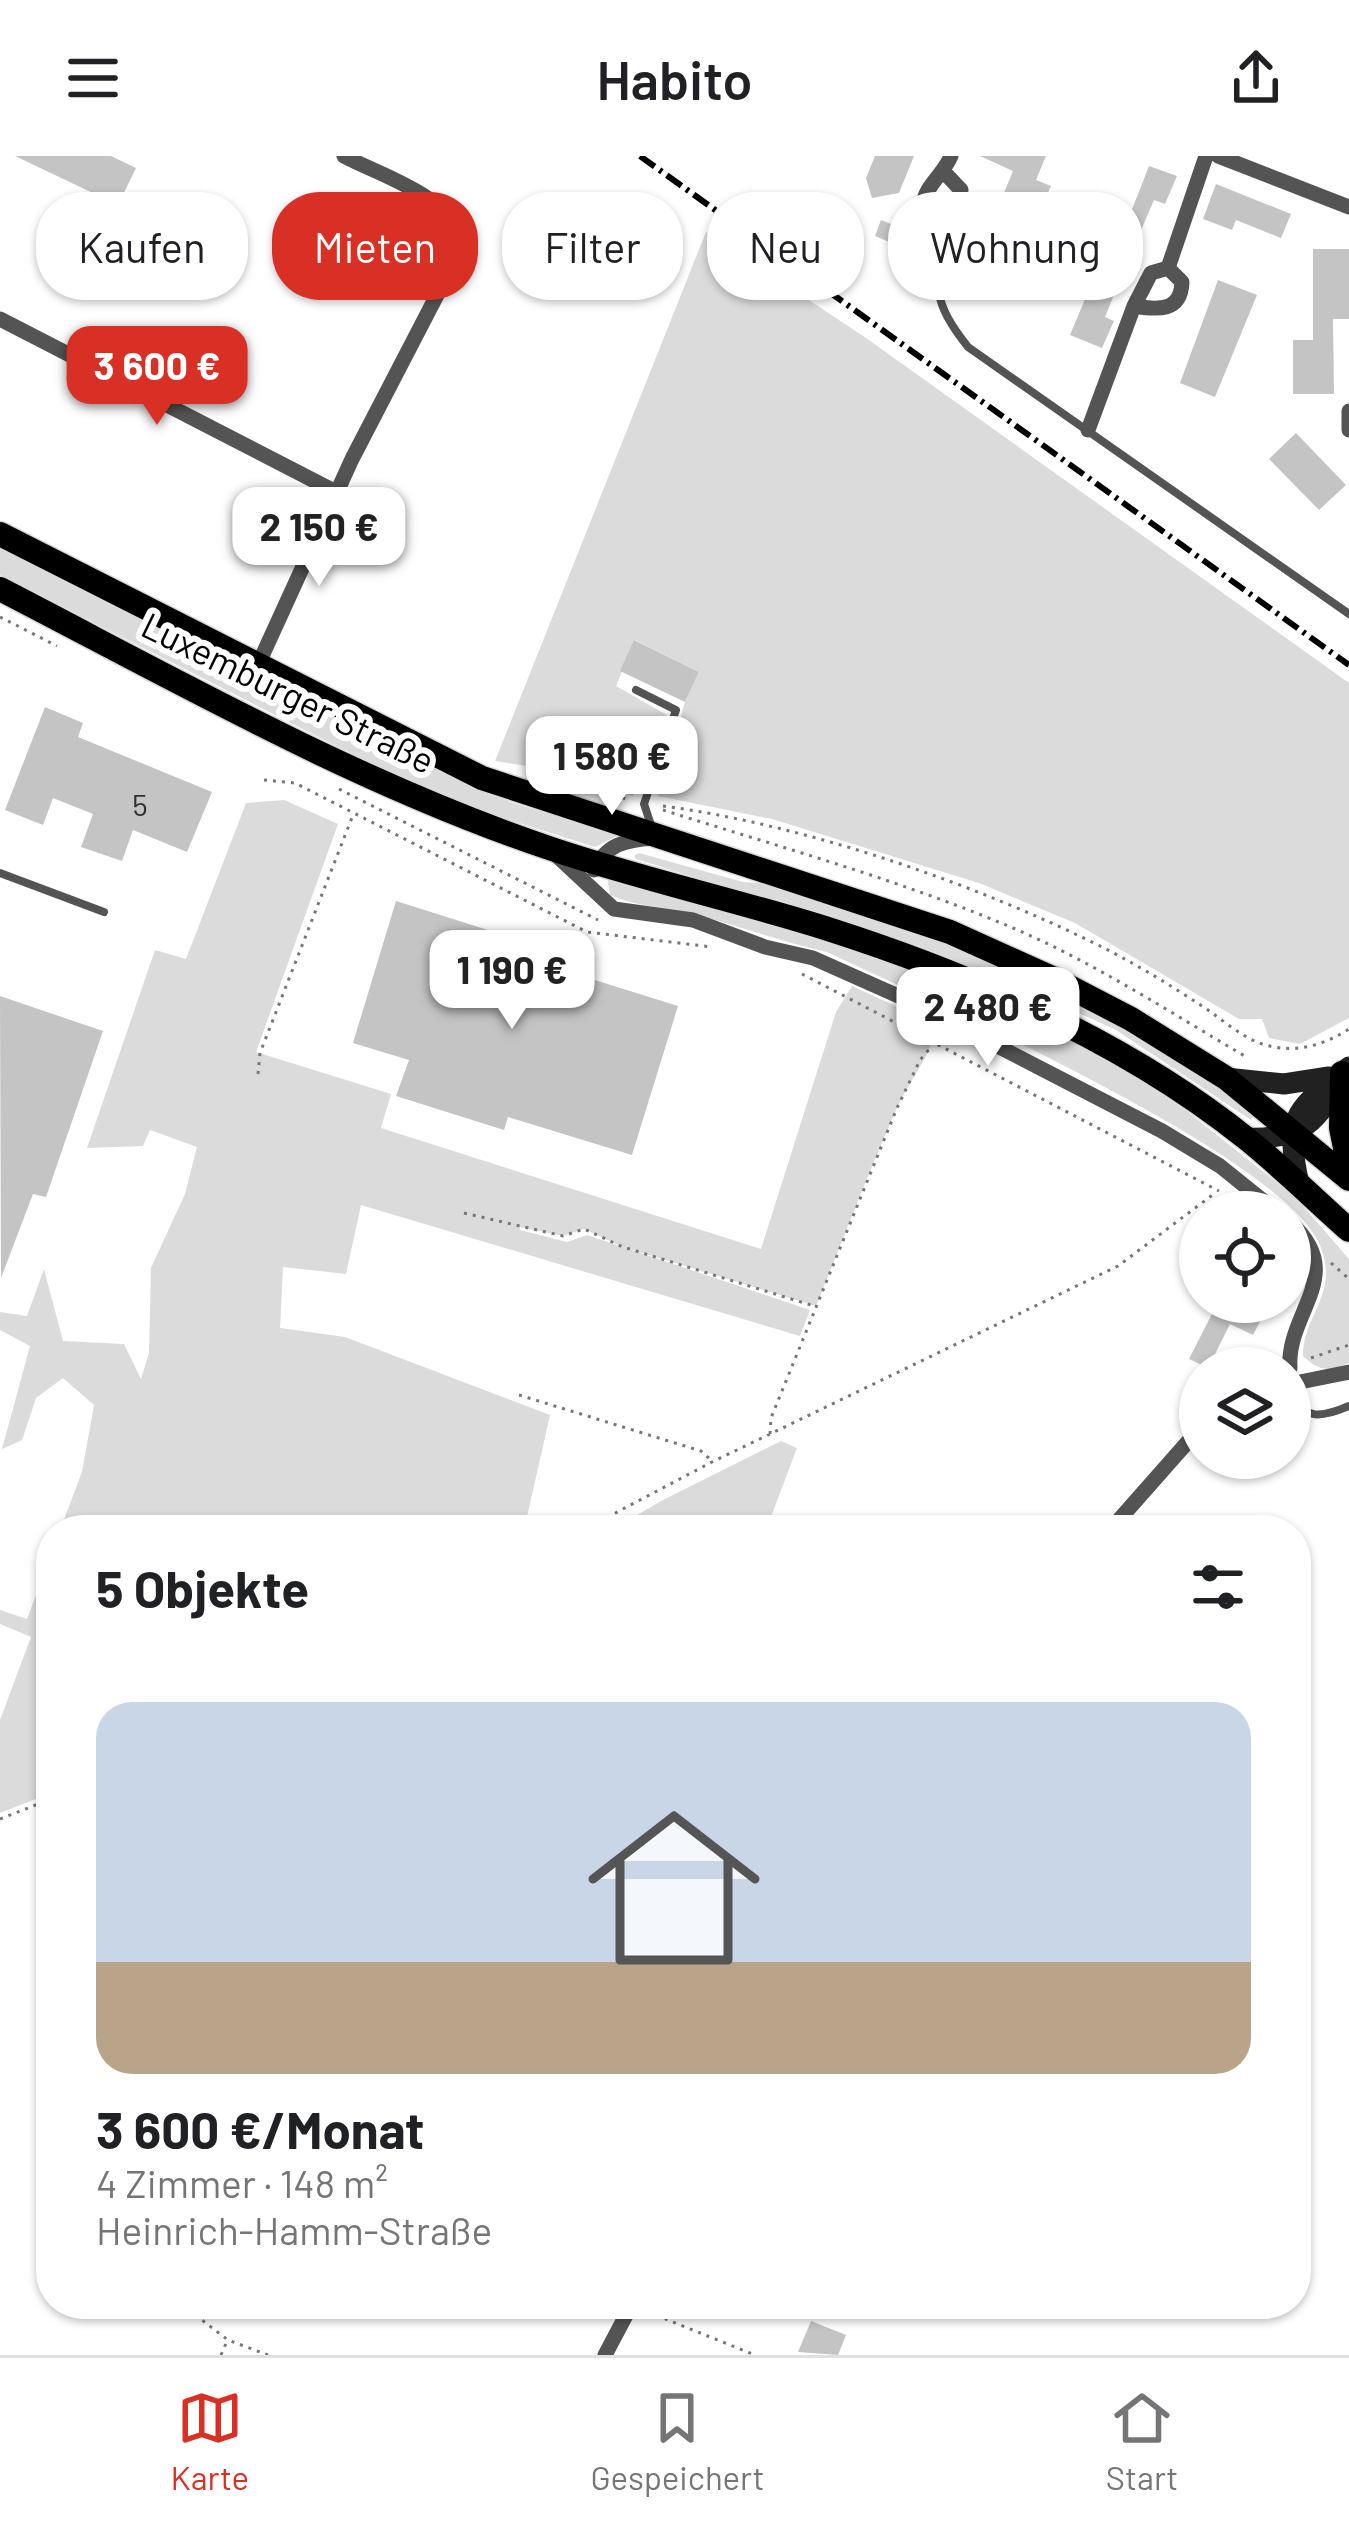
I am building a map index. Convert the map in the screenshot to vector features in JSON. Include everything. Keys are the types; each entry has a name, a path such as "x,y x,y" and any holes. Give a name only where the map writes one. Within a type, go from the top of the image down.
{"main road":[{"name":"Luxemburger Straße","path":"0,534 482,778 950,932 1052,978 1131,1019 1226,1078 1349,1180"},
{"name":"Luxemburger Straße","path":"0,589 352,770 551,849 830,930 931,966 1067,1025 1149,1072 1246,1138 1349,1230"},
{"path":"1345,1070 1341,1128 1349,1168"}],"street":[{"path":"258,665 337,492 464,243 444,208 344,156"},
{"path":"1168,268 1206,156"},
{"path":"1218,156 1349,207"},
{"path":"925,192 948,164 961,192"},
{"path":"1088,430 1134,306 1151,273 1168,268"},
{"path":"1134,306 1158,310 1175,304 1182,294 1182,282 1168,268"},
{"path":"0,320 337,492"},
{"path":"1349,411 1349,430"},
{"path":"596,894 592,882 598,861 623,842 656,838"},
{"name":"Luxemburger Straße","path":"551,849 614,909 693,920 765,947 813,958 914,1003 1146,1122 1220,1166 1251,1191"},
{"path":"1226,1078 1283,1084 1345,1070"},
{"path":"1246,1138 1294,1132 1318,1118 1345,1070"},
{"path":"1294,1132 1299,1184"},
{"path":"1311,1249 1316,1272 1311,1301"},
{"path":"1311,1373 1349,1372"},
{"path":"1123,1515 1179,1452"},
{"path":"605,2355 629,2319"}],"lane":[{"path":"943,300 953,328 968,347 1349,614"},
{"path":"636,690 676,710 644,804 656,838"},
{"path":"0,873 104,912"},
{"path":"1311,1414 1349,1406"}],"path":[{"path":"264,779 295,784 587,932 712,947"},
{"path":"599,791 928,896 1016,929 1080,960 1250,1060"},
{"path":"644,804 707,812 817,840 996,902 1105,949 1258,1042 1298,1049 1349,1029"},
{"path":"258,1074 260,1054 353,813"},
{"path":"783,951 805,977 1219,1191"},
{"path":"770,1436 771,1418 897,1108 920,1060 934,1043"},
{"path":"464,1213 563,1236 584,1229 623,1247 816,1306"},
{"path":"611,1515 1118,1267 1179,1220"},
{"path":"1311,1364 1349,1345"},
{"path":"519,1394 701,1450 712,1462"},
{"path":"0,1819 36,1805"},
{"path":"201,2319 228,2340 268,2355"},
{"path":"666,2319 755,2355"},
{"path":"221,2355 228,2340"}],"shaded area":[{"path":"706,232 707,300 809,300 1349,683 1349,1018 1300,1044 1269,1038 1262,1019 1239,1019 1075,923 979,883 772,819 658,796 685,702 699,672 635,640 616,686 667,715 633,796 551,770 495,761 679,300 683,300"},
{"path":"0,548 510,802 619,835 595,847 456,803 401,779 0,575"},
{"path":"284,800 338,824 256,1052 391,1094 381,1128 761,1249 836,1012 852,986 935,1024 930,1046 897,1108 816,1306 623,1247 584,1229 563,1236 520,1227 567,1242 587,1235 810,1310 800,1336 361,1205 346,1274 283,1267 280,1328 345,1337 550,1415 527,1515 66,1515 82,1472 94,1405 63,1378 36,1398 22,1440 2,1449 30,1346 0,1330 0,1312 27,1316 44,1269 63,1341 124,1344 141,1379 149,1353 151,1268 185,1194 197,1147 150,1130 143,1146 87,1148 155,950 186,959 246,803"},
{"path":"639,853 743,882 815,895 1016,967 1191,1067 1256,1113 1251,1120 1116,1030 1070,1009 879,935 636,859"},
{"path":"607,876 867,952 960,987 1113,1062 1183,1108 1287,1191 1271,1191 1240,1167 1096,1082 827,952 610,895"},
{"path":"1311,1215 1349,1259 1349,1363 1335,1368 1314,1365 1311,1347 1304,1347 1326,1276 1319,1243 1311,1233"},
{"path":"781,1441 797,1448 772,1515 637,1515"},
{"path":"36,1595 36,1799 0,1813 0,1720 31,1637 0,1624 0,1610 27,1619"}],"building":[{"path":"15,156 111,156 136,168 124,192 91,192"},
{"path":"875,156 914,156 899,192 872,198 866,178"},
{"path":"980,156 1046,156 1036,180 1051,186 1048,192 1004,192 1013,171"},
{"path":"1149,166 1177,176 1165,204 1154,200 1143,226 1143,192 1139,192"},
{"path":"1216,184 1291,214 1281,238 1236,220 1232,230 1203,219"},
{"path":"881,220 888,223 888,241 875,236"},
{"path":"1313,249 1349,249 1349,319 1333,319 1334,394 1293,394 1293,340 1313,340"},
{"path":"1218,280 1257,295 1215,397 1180,383"},
{"path":"1085,300 1112,300 1105,317 1114,321 1102,348 1070,335"},
{"path":"1296,433 1346,485 1319,510 1269,459"},
{"path":"634,640 699,672 685,702 620,671"},
{"path":"45,707 83,723 78,737 212,792 187,852 133,830 122,861 81,847 93,814 53,798 43,825 5,810"},
{"path":"396,901 558,952 553,967 678,1006 632,1155 508,1117 504,1130 396,1096 409,1060 353,1043"},
{"path":"0,996 103,1031 46,1197 33,1194 1,1278"},
{"path":"1207,1323 1259,1323 1253,1335 1230,1324 1218,1347 1195,1347"},
{"path":"811,2321 846,2335 838,2355 798,2352"}],"railway":[{"path":"640,156 1349,665"}]}
